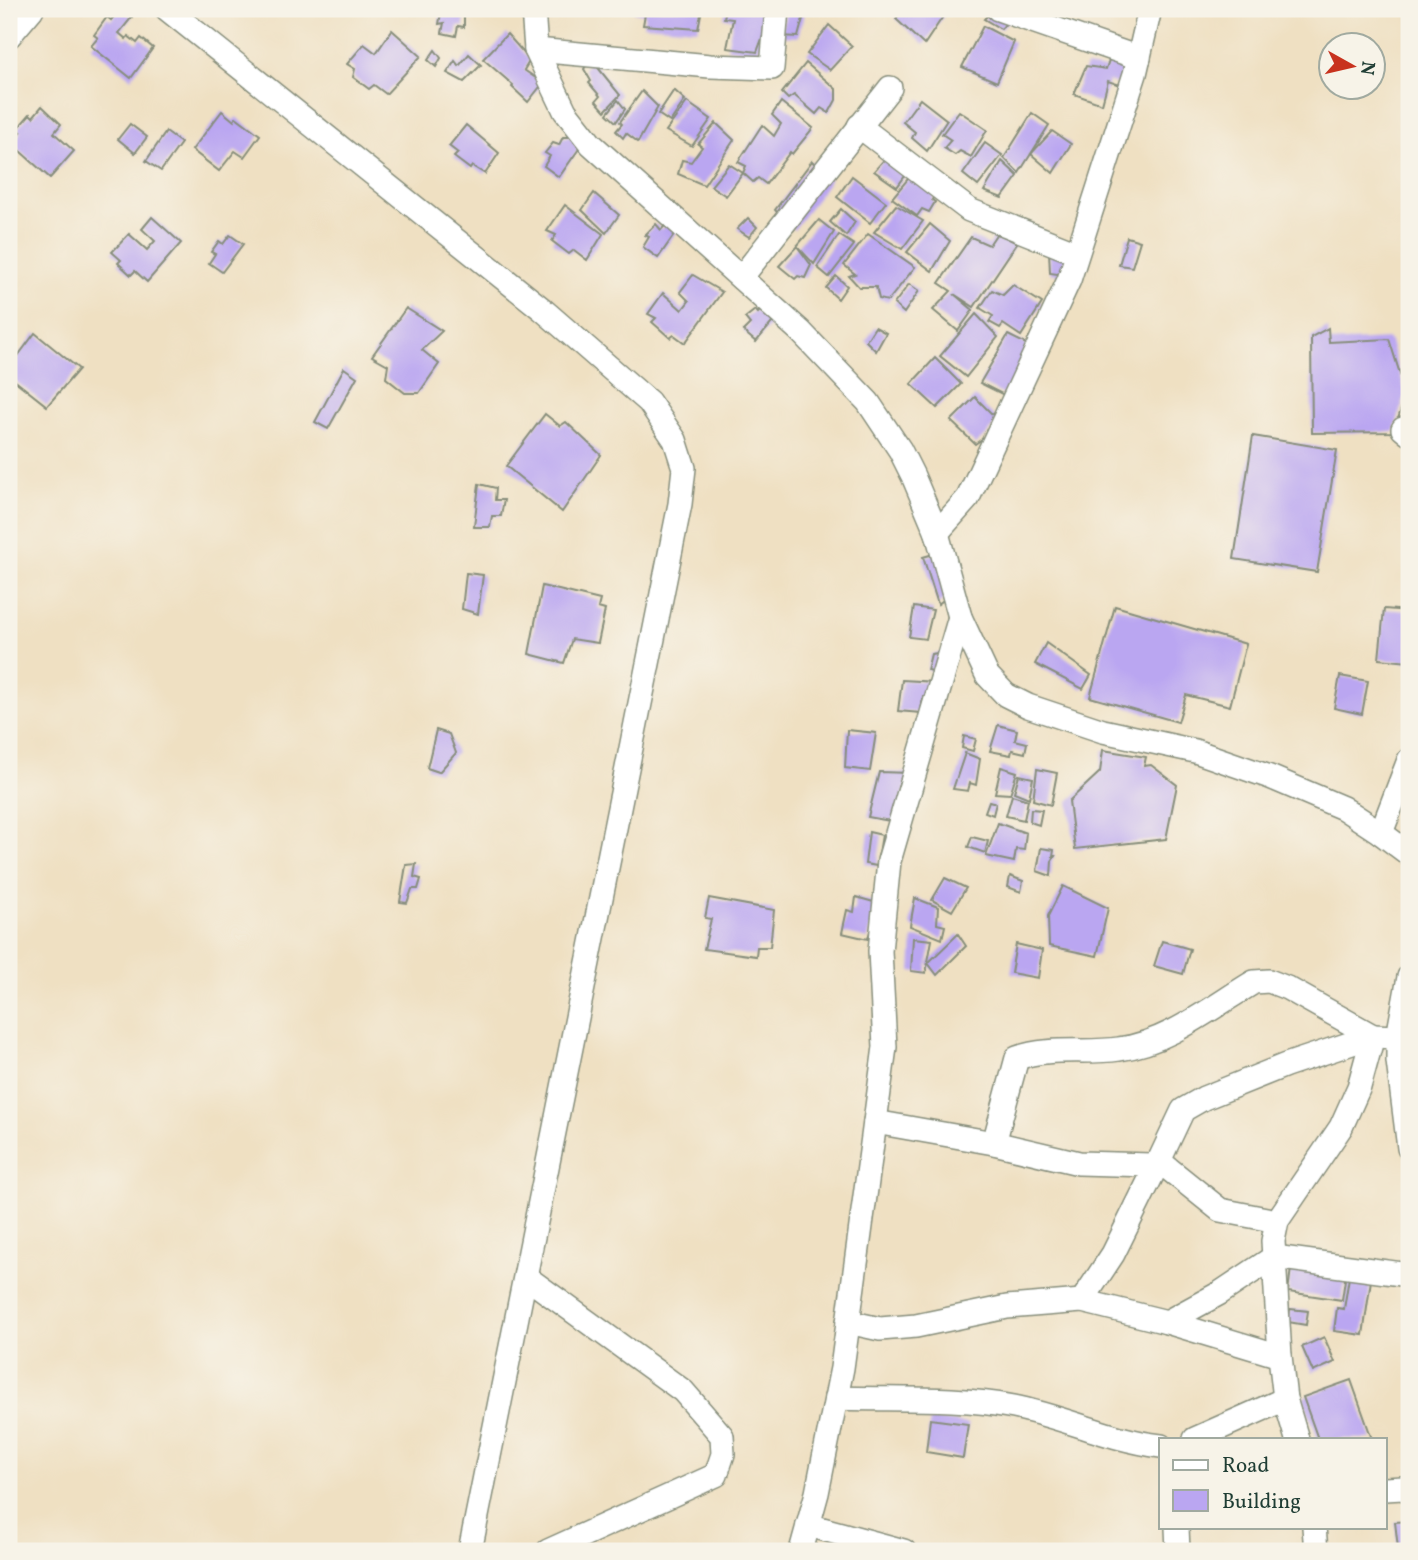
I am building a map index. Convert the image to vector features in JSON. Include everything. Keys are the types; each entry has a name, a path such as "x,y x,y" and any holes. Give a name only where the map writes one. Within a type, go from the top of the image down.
{"street":[{"path":"9,36 32,9"},
{"path":"167,9 542,309 639,393 649,402 675,440 684,468 680,504 470,1551"},
{"path":"533,9 536,50 565,111 591,144 800,331 868,402 900,450 937,533 960,617 987,675 1006,695 1028,706 1104,731 1195,751 1270,777 1343,808 1409,854"},
{"path":"536,50 710,66 772,68 777,9"},
{"path":"998,9 1139,58"},
{"path":"937,533 968,498 1069,280 1139,58 1150,9"},
{"path":"741,278 890,88"},
{"path":"859,126 970,211 1077,253"},
{"path":"801,1551 836,1398 885,1047 880,951 889,861 960,617"},
{"path":"1381,833 1409,760"},
{"path":"1409,977 1398,1037 1405,1083 1409,1148"},
{"path":"993,1143 1017,1058 1035,1052 1119,1049 1152,1041 1254,982 1269,981 1287,988 1373,1036"},
{"path":"1082,1301 1113,1254 1183,1110 1205,1098 1286,1065 1373,1036 1398,1037"},
{"path":"1297,1438 1285,1399 1273,1241 1277,1221 1341,1127 1359,1087 1373,1036"},
{"path":"875,1122 993,1143 1079,1163 1151,1166 1159,1161"},
{"path":"1159,1161 1220,1210 1277,1221"},
{"path":"1167,1322 1220,1293 1274,1257 1409,1275"},
{"path":"526,1277 683,1391 722,1436 723,1454 716,1475 548,1551"},
{"path":"848,1322 880,1329 916,1326 1007,1307 1082,1301 1167,1322 1280,1356"},
{"path":"836,1398 958,1401 1015,1407 1087,1429 1159,1446"},
{"path":"1197,1438 1285,1399"},
{"path":"1386,1489 1403,1488 1409,1491"},
{"path":"808,1525 904,1551"},
{"path":"1177,1528 1178,1551"},
{"path":"1314,1528 1316,1551"}],"building":[{"path":"120,9 132,17 119,33 137,43 141,38 153,48 131,78 91,46 98,38 94,35 107,17 111,20"},
{"path":"435,9 471,9 470,14 464,14 464,27 458,26 456,36 442,33 444,23 439,24 441,13"},
{"path":"634,9 702,9 698,29 643,25 645,14 634,12"},
{"path":"726,9 773,9 757,52 727,48 733,19 724,18"},
{"path":"786,9 805,11 798,37 781,36"},
{"path":"902,9 948,9 924,45 896,19"},
{"path":"990,13 1008,21 1001,29 984,19"},
{"path":"829,25 852,46 830,70 807,54"},
{"path":"983,26 1014,42 997,82 962,67"},
{"path":"392,30 421,56 386,94 374,85 369,89 353,77 355,69 347,64 364,44 376,53"},
{"path":"507,34 530,60 524,70 543,83 528,102 483,59"},
{"path":"435,50 441,58 436,67 428,60"},
{"path":"469,54 481,65 464,82 447,73 455,61 459,66"},
{"path":"1110,57 1131,61 1126,87 1108,81 1102,104 1074,94 1086,66 1106,69"},
{"path":"591,59 620,95 605,111 596,101 600,96 589,83 591,81 584,69"},
{"path":"806,63 836,89 836,100 829,113 821,108 816,114 794,95 788,99 782,93"},
{"path":"674,90 685,100 670,122 658,114"},
{"path":"642,91 658,107 638,142 626,133 623,138 616,131"},
{"path":"920,99 947,120 927,151 912,138 915,132 903,122"},
{"path":"618,100 625,109 616,122 607,114"},
{"path":"687,102 711,119 692,146 666,131"},
{"path":"781,102 813,128 792,154 790,152 766,184 758,178 753,182 743,173 746,166 738,162 762,125 774,136 781,124 772,115"},
{"path":"42,106 61,124 54,133 74,151 50,178 11,143 21,132 17,129 30,114 33,117"},
{"path":"222,111 234,121 236,117 260,135 244,157 235,151 219,171 192,150"},
{"path":"959,111 987,130 971,157 960,151 955,155 944,148 951,140 942,134"},
{"path":"1032,113 1049,125 1019,173 1004,158"},
{"path":"716,123 734,140 704,185 678,174 682,160 691,162 702,147 698,144"},
{"path":"130,124 147,137 135,153 118,139"},
{"path":"466,125 499,153 485,174 472,166 470,169 454,157 458,153 449,146"},
{"path":"1052,131 1071,144 1053,173 1031,154"},
{"path":"166,132 181,143 161,171 146,161"},
{"path":"563,137 571,137 581,146 559,177 544,166 550,156 545,153 553,143 559,145"},
{"path":"985,143 1002,155 978,186 963,174"},
{"path":"890,153 910,169 897,187 874,171"},
{"path":"812,161 830,180 794,230 775,210"},
{"path":"1002,161 1018,176 1002,198 984,191"},
{"path":"729,164 743,173 726,196 711,186"},
{"path":"912,174 936,192 932,200 935,202 929,212 922,209 917,216 892,198"},
{"path":"852,176 886,202 870,223 837,197"},
{"path":"594,193 619,215 606,233 582,210"},
{"path":"565,205 603,234 587,260 574,250 569,254 552,241 556,235 547,231"},
{"path":"896,205 923,221 902,249 874,232"},
{"path":"841,209 855,222 846,236 830,222"},
{"path":"152,217 181,243 147,282 135,271 131,275 118,263 121,260 112,252 129,234 147,250 155,241 142,229"},
{"path":"748,218 757,227 749,237 737,229"},
{"path":"671,219 679,228 658,258 643,247 649,237 645,235 656,224 661,230"},
{"path":"819,220 834,232 814,264 797,246"},
{"path":"930,224 950,241 932,271 907,252"},
{"path":"997,233 1017,243 974,307 954,294 973,310 958,331 933,310 951,291 939,283 971,237 989,245"},
{"path":"868,234 915,267 888,301 879,299 876,287 859,287 849,276 855,274 844,265"},
{"path":"230,235 243,244 222,272 209,263 215,254 211,252 219,241 223,244"},
{"path":"839,235 854,245 829,277 817,267"},
{"path":"1127,237 1140,241 1132,267 1119,265"},
{"path":"797,246 811,265 805,278 798,276 795,279 779,266"},
{"path":"1071,250 1064,275 1050,273 1049,251"},
{"path":"693,275 722,292 685,343 674,335 670,338 652,322 656,318 648,314 663,293 682,310 689,301 680,292"},
{"path":"836,276 847,286 838,299 826,288"},
{"path":"909,284 919,291 904,313 894,304"},
{"path":"1013,285 1042,303 1021,336 1003,324 1000,328 989,322 993,316 980,308 992,290 1003,295"},
{"path":"766,304 777,317 756,342 743,331 750,324 745,318 755,310 758,313"},
{"path":"406,308 442,331 422,350 439,364 419,393 405,393 386,378 388,365 372,356"},
{"path":"976,314 998,337 966,377 940,356"},
{"path":"875,327 886,333 876,351 866,341"},
{"path":"1328,328 1329,342 1389,339 1406,393 1394,432 1312,433 1311,337"},
{"path":"35,333 79,369 47,406 9,376 9,368"},
{"path":"1008,335 1032,347 1010,398 980,383"},
{"path":"935,358 961,384 937,408 911,384"},
{"path":"344,368 357,377 328,429 315,422"},
{"path":"975,397 998,420 986,436 975,444 951,421"},
{"path":"545,414 560,426 566,422 601,455 562,512 506,466"},
{"path":"1253,436 1337,450 1317,572 1234,559"},
{"path":"479,484 496,488 495,500 504,500 501,516 492,516 490,527 474,527"},
{"path":"937,553 950,595 938,604 923,557"},
{"path":"466,573 483,575 478,614 462,609"},
{"path":"542,586 600,600 598,608 605,610 598,643 572,639 564,663 529,654"},
{"path":"1115,606 1246,644 1230,706 1186,695 1178,722 1090,697"},
{"path":"914,607 933,610 926,639 909,637"},
{"path":"1384,609 1409,611 1409,662 1379,659"},
{"path":"1046,643 1091,675 1083,689 1035,664"},
{"path":"945,652 940,672 927,670 931,654"},
{"path":"1340,676 1368,681 1362,714 1334,708"},
{"path":"902,680 936,682 933,695 923,696 921,713 898,711"},
{"path":"998,725 1017,730 1015,740 1027,743 1025,753 1012,750 1011,755 990,751"},
{"path":"436,730 449,734 456,753 439,772 427,768"},
{"path":"847,730 876,733 870,771 845,768"},
{"path":"964,736 976,739 973,751 962,748"},
{"path":"1103,750 1146,757 1144,766 1151,765 1177,785 1166,839 1075,849 1069,801 1100,772"},
{"path":"965,753 980,759 976,785 970,783 968,791 953,789"},
{"path":"1001,767 1017,772 1010,794 995,793"},
{"path":"1037,769 1057,773 1051,805 1033,800"},
{"path":"879,772 910,773 896,822 868,817"},
{"path":"1019,775 1033,778 1029,798 1014,792"},
{"path":"1012,795 1028,800 1024,820 1006,816"},
{"path":"989,801 996,803 993,815 985,812"},
{"path":"1031,809 1042,810 1039,825 1030,822"},
{"path":"998,823 1026,833 1024,850 1016,849 1014,862 986,856"},
{"path":"869,832 882,835 877,866 865,864"},
{"path":"972,837 988,841 985,853 968,847"},
{"path":"1041,848 1054,850 1051,876 1037,871"},
{"path":"416,864 414,877 421,879 418,889 412,889 407,903 400,902 406,865"},
{"path":"1010,876 1023,881 1021,892 1008,887"},
{"path":"945,878 966,888 952,911 932,900"},
{"path":"1063,886 1108,908 1097,956 1049,946 1048,916"},
{"path":"856,897 877,903 868,939 842,933 847,910 854,912"},
{"path":"709,898 774,910 770,947 757,947 756,956 704,949 711,919 705,918"},
{"path":"915,898 938,907 937,924 945,926 942,939 910,926"},
{"path":"958,934 966,946 937,975 928,963"},
{"path":"913,938 932,940 926,973 911,971"},
{"path":"1162,941 1190,949 1183,974 1154,966"},
{"path":"1016,944 1042,950 1038,978 1011,973"},
{"path":"1291,1268 1346,1273 1342,1300 1288,1292"},
{"path":"1349,1277 1371,1280 1363,1335 1334,1331 1337,1308 1344,1309"},
{"path":"1290,1309 1308,1311 1306,1325 1288,1322"},
{"path":"1324,1337 1335,1362 1313,1372 1302,1347"},
{"path":"1351,1380 1372,1438 1318,1438 1303,1397"},
{"path":"930,1419 968,1424 963,1458 926,1452"},
{"path":"1409,1521 1409,1547 1398,1548 1395,1522"}]}
